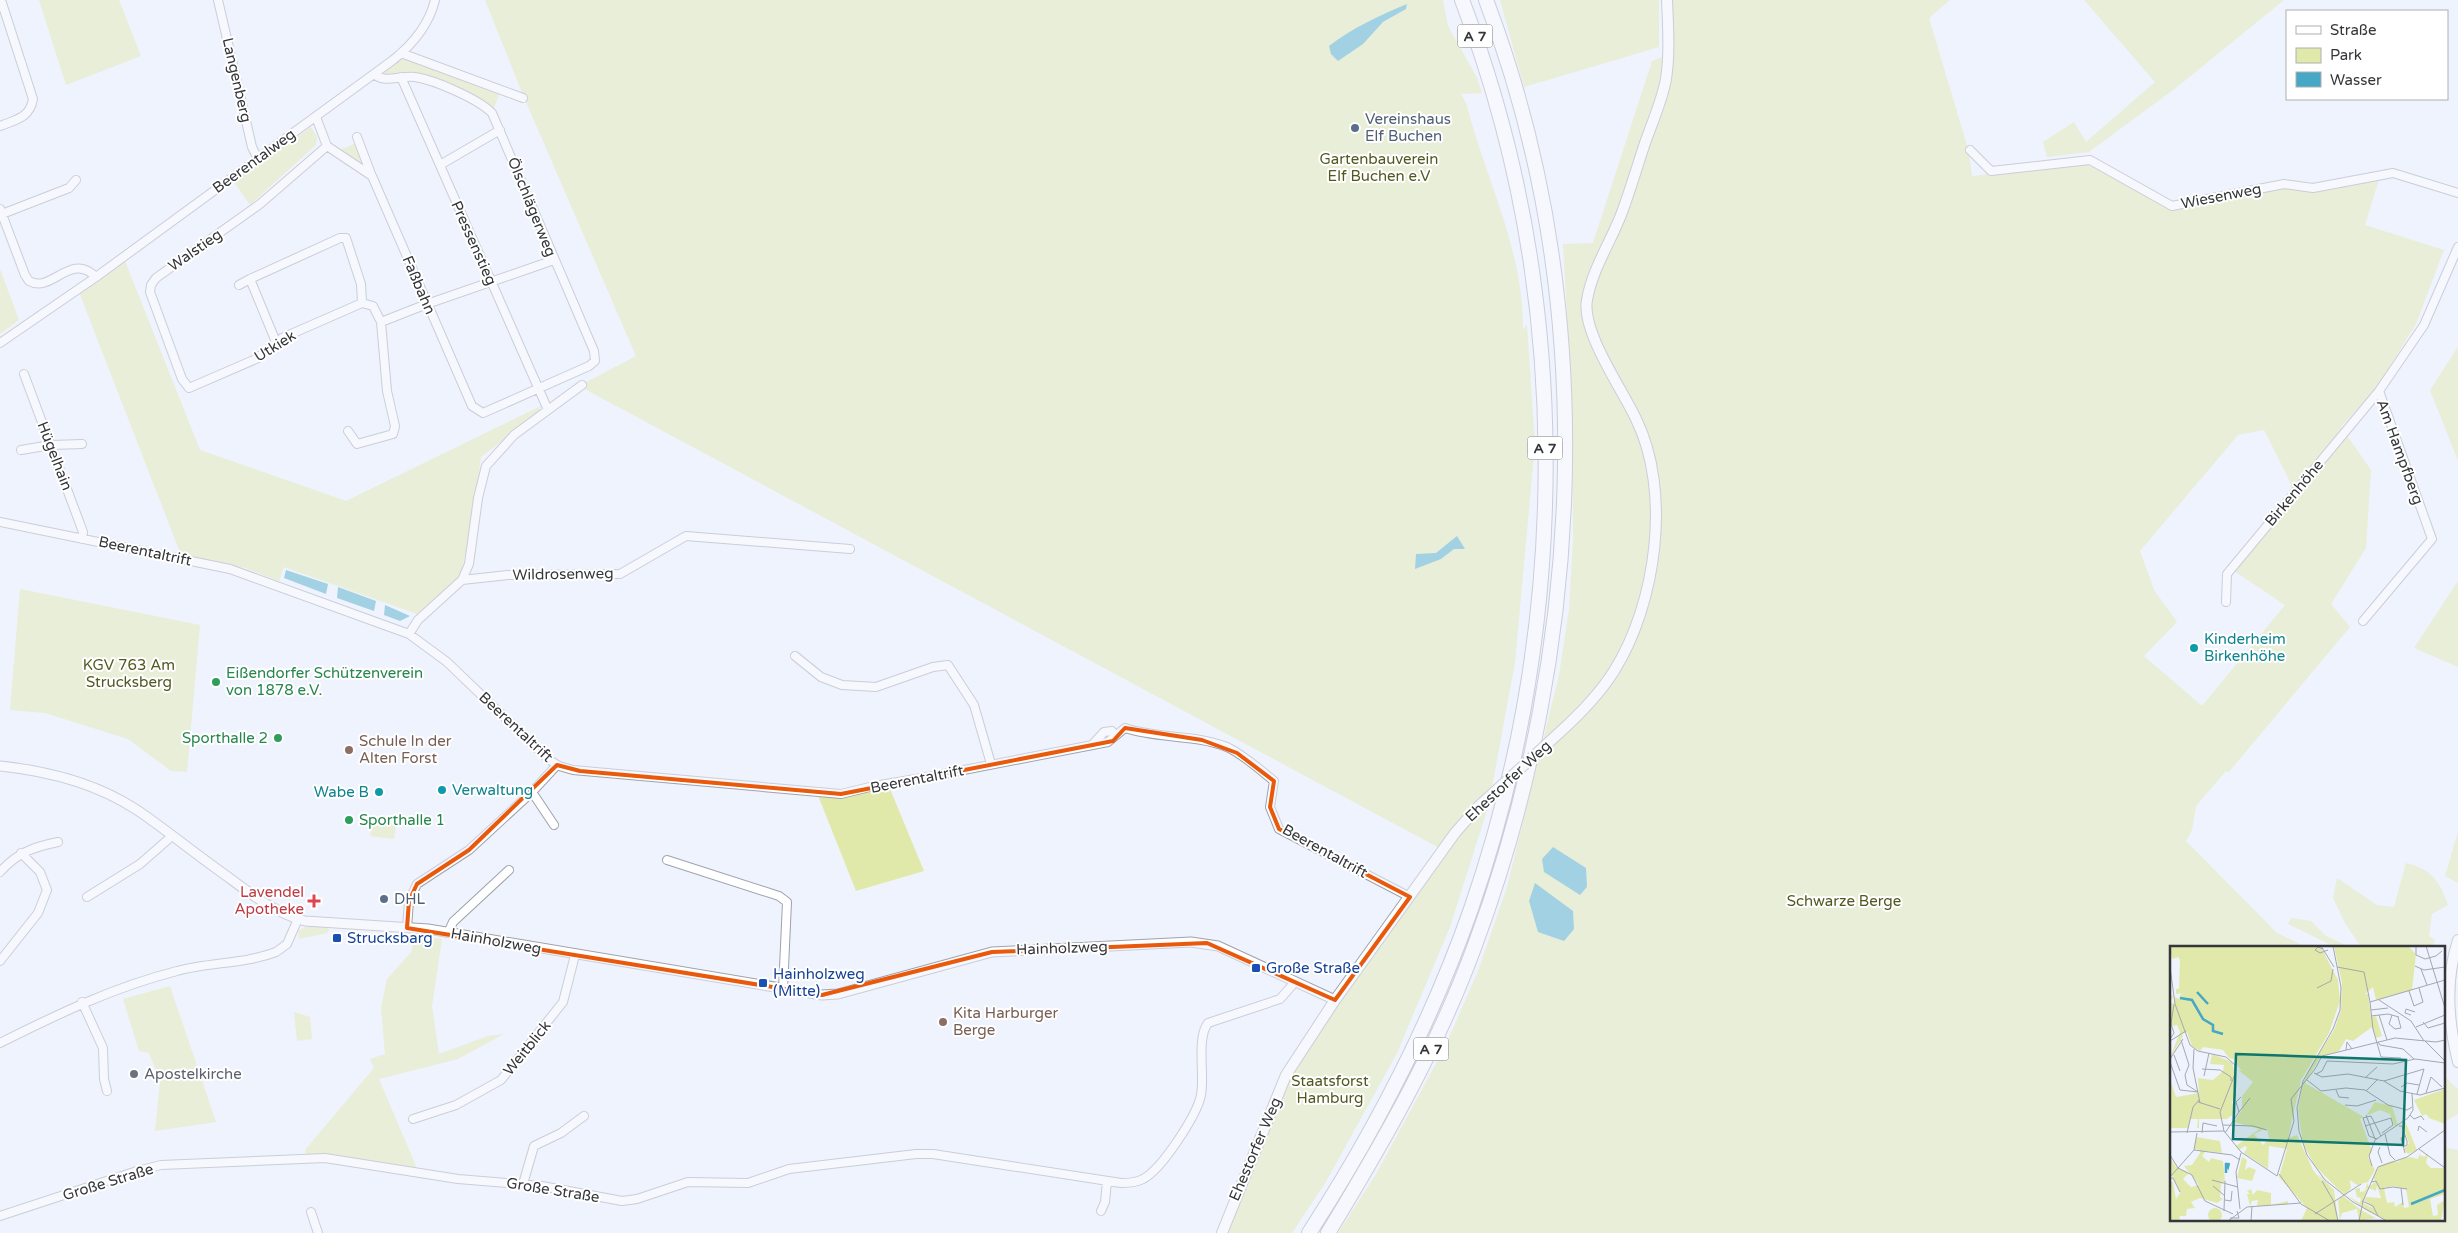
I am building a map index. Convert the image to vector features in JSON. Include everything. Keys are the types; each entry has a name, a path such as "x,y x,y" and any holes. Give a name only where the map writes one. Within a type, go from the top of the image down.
{"highway":[{"name":"A 7","path":"1309,1233 1377,1120 1418,1038 1448,971 1471,910 1499,816 1513,761 1533,647 1541,569 1545,484 1545,422 1538,315 1526,232 1508,146 1490,81 1462,0"},
{"name":"A 7","path":"1328,1233 1417,1078 1475,948 1508,852 1529,768 1551,649 1560,558 1563,494 1563,384 1559,327 1551,259 1538,186 1514,86 1486,0"}],"main road":[{"name":"Ehestorfer Weg","path":"1222,1233 1283,1082 1335,1000 1455,834 1478,807 1594,699 1614,672 1628,646 1646,594 1654,536 1655,494 1646,445 1637,420 1593,335 1587,315 1589,290 1621,215 1665,81 1668,52 1667,0"},
{"path":"2458,940 2451,974 2448,1006 2458,1062"}],"street":[{"path":"0,126 25,116 31,107 33,99 1,0"},
{"name":"Langenberg","path":"218,0 252,148 258,159"},
{"name":"Beerentalweg","path":"0,343 258,159 401,53 431,17 435,0"},
{"path":"401,53 524,98"},
{"name":"Ölschlägerweg","path":"374,74 383,79 418,77 431,81 483,106 492,113 594,351 594,361 589,366 538,390"},
{"name":"Pressenstieg","path":"401,77 548,410"},
{"path":"316,116 326,146 372,176"},
{"path":"440,165 500,130"},
{"name":"Faßbahn","path":"357,137 372,176 472,406 483,413 538,390"},
{"name":"Walstieg","path":"189,388 182,379 150,297 152,281 253,209 326,146"},
{"name":"Wiesenweg","path":"1970,150 1991,171 2090,160 2172,206 2284,184 2313,188 2393,173 2458,193"},
{"path":"76,180 69,188 1,212 25,275 31,282 41,283 78,267 96,276"},
{"path":"239,285 340,238 346,238 361,284 362,303 373,306 381,322 387,391 395,426 393,434 357,444 348,431"},
{"name":"Am Hampfberg","path":"2363,620 2432,539 2379,391 2424,325 2458,247"},
{"path":"381,322 554,260"},
{"path":"250,280 276,342"},
{"name":"Utkiek","path":"189,388 256,359 276,342 362,303"},
{"name":"Hügelhain","path":"24,374 83,532 82,539"},
{"path":"409,634 418,620 462,580 469,564 478,498 486,466 514,435 582,385"},
{"name":"Birkenhöhe","path":"2226,602 2227,574 2379,391"},
{"path":"21,450 50,445 82,444"},
{"name":"Beerentaltrift","path":"0,522 238,571 409,634 447,662 556,765 580,771 841,794 1092,745 1104,732 1112,731 1114,735 1119,734 1125,728 1140,733 1202,740 1237,752 1274,780 1270,807 1279,829 1410,897"},
{"name":"Wildrosenweg","path":"462,580 508,575 620,574 686,536 850,549"},
{"path":"795,656 821,677 842,685 876,687 933,667 948,665 974,705 991,764"},
{"path":"408,928 409,901 417,884 469,850 532,792 556,765"},
{"path":"0,766 52,774 100,790 136,809 263,903 298,919 287,944 276,952 180,970 127,985 82,1002 0,1043"},
{"path":"532,792 554,825"},
{"path":"87,897 140,864 172,836"},
{"path":"0,872 21,854 34,847 58,842"},
{"path":"0,961 38,913 47,890 40,872 21,854"},
{"path":"667,860 779,896 787,902 783,990"},
{"path":"448,932 453,922 509,870"},
{"name":"Hainholzweg","path":"298,919 448,932 575,955 822,995 838,994 992,952 1191,942 1218,946 1335,1000"},
{"name":"Weitblick","path":"413,1119 456,1104 501,1080 563,1002 575,955"},
{"name":"Große Straße","path":"0,1216 143,1169 178,1164 326,1158 458,1179 523,1184 626,1200 688,1182 748,1183 789,1169 916,1154 933,1154 1107,1181 1138,1182 1153,1173 1169,1154 1200,1099 1203,1035 1208,1022 1280,999 1295,982"},
{"path":"82,1002 103,1048 104,1079 107,1091"},
{"path":"523,1184 534,1146 561,1133 584,1116"},
{"path":"1101,1211 1105,1202 1107,1181"},
{"path":"311,1212 318,1233"}],"highlighted area":[{"path":"1125,728 1202,740 1237,753 1274,781 1270,807 1279,829 1410,897 1335,1000 1207,943 992,952 822,995 407,928 409,901 417,884 469,850 557,765 580,771 841,794 1113,741"}],"green space":[{"path":"39,0 119,0 141,56 66,85"},
{"path":"485,0 1443,0 1448,26 1477,78 1482,93 1461,94 1466,103 1502,214 1517,271 1522,300 1523,329 1527,325 1535,444 1515,662 1489,804 1450,927 1397,1053 1327,1180 1292,1233 1226,1233 1293,1071 1443,850 579,386 636,356 523,95","holes":["1407,4 1406,9 1377,26 1338,39 1371,20"]},
{"path":"1500,0 1659,0 1659,47 1524,87"},
{"name":"Schwarze Berge","path":"1672,0 1950,0 1929,18 1969,152 1972,176 2087,162 2168,209 2281,186 2310,189 2380,176 2365,225 2444,250 2416,324 2377,387 2341,427 2371,470 2366,548 2331,604 2350,627 2228,773 2226,771 2196,806 2192,830 2186,841 2277,933 2304,946 2170,946 2170,1220 2446,1220 2446,1147 2458,1150 2458,1233 1338,1233 1376,1174 1445,1047 1478,971 1507,887 1559,675 1569,609 1573,540 1572,405 1563,244 1593,243 1652,61 1674,53","holes":["2264,430 2291,484 2289,502 2234,571 2285,605 2202,706 2144,656 2177,622 2154,590 2140,551 2238,435"]},
{"path":"2084,0 2284,0 2177,87 2089,152 2047,157 2043,142 2074,122 2086,142 2155,82"},
{"path":"401,53 501,90 492,113 431,81 383,79 382,72"},
{"path":"311,127 317,137 316,145 250,205 234,182"},
{"path":"359,142 367,164 359,167 335,152"},
{"path":"125,261 200,450 346,501 541,406 538,414 481,457 472,525 460,577 417,614 284,567 279,581 245,568 181,555 79,292"},
{"path":"0,269 19,320 0,334"},
{"path":"2458,347 2458,461 2430,390"},
{"path":"2458,581 2458,667 2414,648"},
{"name":"KGV 763 Am Strucksberg","path":"20,589 200,625 187,772 171,771 128,739 45,713 10,710"},
{"path":"888,784 924,871 856,891 817,793 834,794"},
{"path":"372,822 396,824 394,839 370,836"},
{"path":"2458,832 2458,883 2445,876"},
{"path":"2406,863 2422,869 2433,877 2442,889 2448,905 2432,914 2429,936 2435,940 2433,946 2360,946 2345,923 2333,898 2337,878 2377,905 2394,907"},
{"path":"2291,918 2311,921 2326,936 2348,946 2333,946 2288,924"},
{"path":"308,926 327,927 329,930 327,933 299,939 298,931"},
{"path":"413,934 442,939 432,1006 439,1054 488,1036 504,1034 458,1059 379,1079 419,1173 307,1159 305,1150 374,1068 370,1059 385,1054 381,1007 387,979 412,951"},
{"path":"170,986 216,1122 155,1131 160,1081 149,1053 139,1051 123,999"},
{"path":"294,1012 310,1017 312,1039 297,1041"},
{"path":"2446,1078 2458,1089 2458,1114 2446,1121"}],"water":[{"path":"1407,4 1406,9 1383,22 1363,44 1338,61 1331,54 1329,46 1347,33"},
{"path":"1457,536 1465,549 1454,549 1441,559 1415,569 1416,554 1436,553"},
{"path":"286,570 328,584 326,594 284,578"},
{"path":"338,587 376,601 374,611 337,598"},
{"path":"385,605 410,616 400,621 384,615"},
{"path":"1553,847 1586,868 1587,887 1580,895 1544,872 1542,859"},
{"path":"1535,883 1573,911 1574,929 1564,941 1538,932 1529,901"}],"place":[{"name":"Vereinshaus Elf Buchen","path":"1355,128"},
{"name":"Kinderheim Birkenhöhe","path":"2194,648"},
{"name":"Eißendorfer Schützenverein von 1878 e.V.","path":"216,682"},
{"name":"Sporthalle 2","path":"278,738"},
{"name":"Schule In der Alten Forst","path":"349,750"},
{"name":"Verwaltung","path":"442,790"},
{"name":"Wabe B","path":"379,792"},
{"name":"Sporthalle 1","path":"349,820"},
{"name":"DHL","path":"384,899"},
{"name":"Lavendel Apotheke","path":"314,901"},
{"name":"Strucksbarg","path":"337,938"},
{"name":"Große Straße","path":"1256,968"},
{"name":"Hainholzweg (Mitte)","path":"763,983"},
{"name":"Kita Harburger Berge","path":"943,1022"},
{"name":"Apostelkirche","path":"134,1074"}],"park label":[{"name":"Gartenbauverein Elf Buchen e.V","path":"1379,168"},
{"name":"Staatsforst Hamburg","path":"1330,1090"}]}
